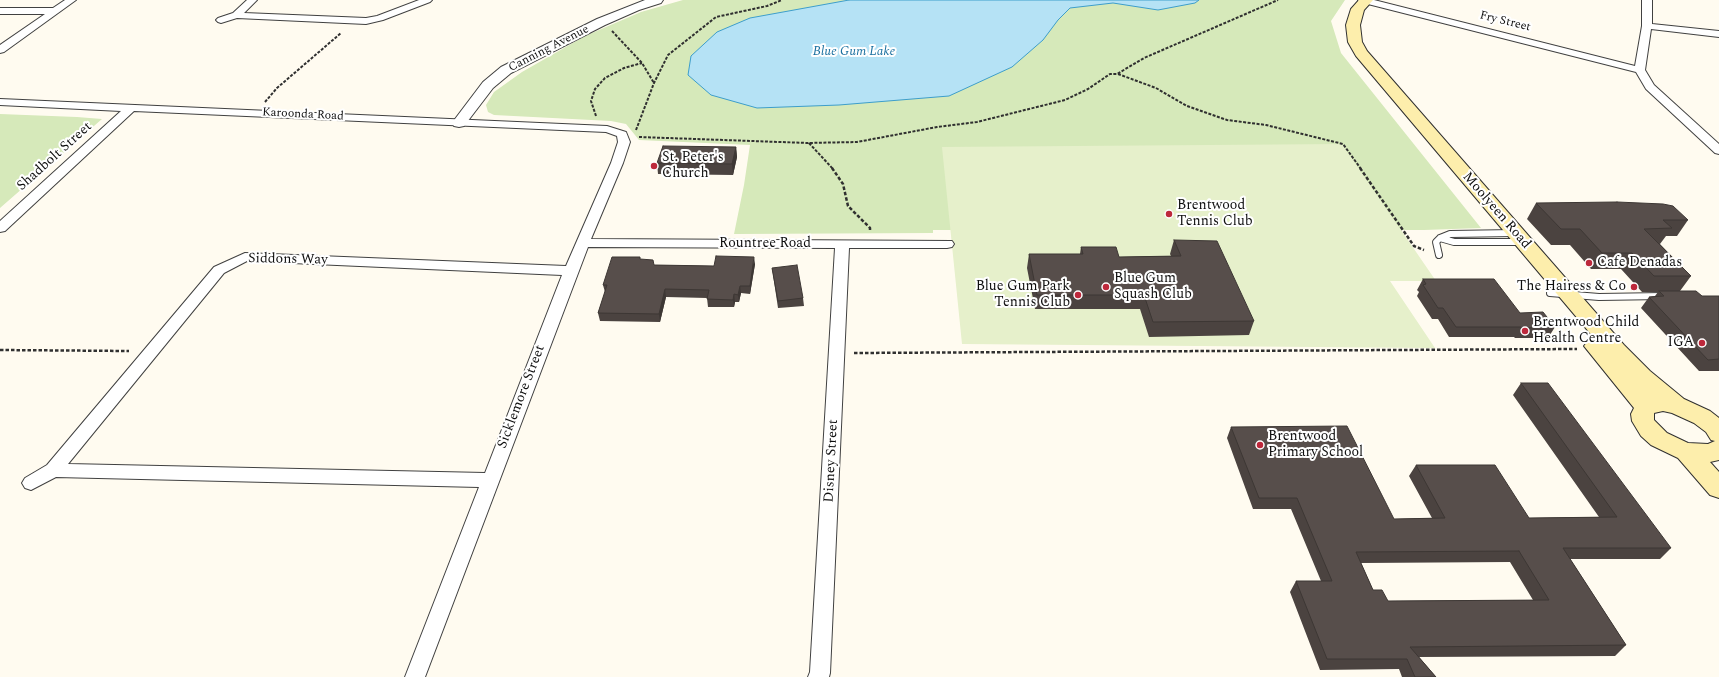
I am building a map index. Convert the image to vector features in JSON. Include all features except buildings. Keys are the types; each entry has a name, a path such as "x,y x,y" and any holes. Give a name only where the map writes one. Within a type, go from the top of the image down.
{"main road":[{"name":"Moolyeen Road","path":"1353,0 1343,20 1346,41 1351,53 1512,238 1569,295 1616,350 1642,376 1676,405"},
{"name":"Moolyeen Road","path":"1365,0 1358,9 1352,24 1356,42 1361,53 1512,238 1550,293 1646,407"},
{"name":"Moolyeen Road","path":"1663,403 1676,405 1711,417 1719,446 1711,453 1686,452 1672,446 1659,439 1649,430 1643,421 1642,414 1646,407 1653,404 1663,403"},
{"name":"Moolyeen Road","path":"1686,452 1719,488"}],"street":[{"path":"0,50 71,0"},
{"path":"236,15 252,0"},
{"path":"221,20 236,15 366,21 380,18 427,0"},
{"name":"Canning Avenue","path":"459,123 477,97 496,77 528,58 601,22 656,0"},
{"name":"Fry Street","path":"1365,0 1640,70"},
{"path":"1391,6 1400,0"},
{"path":"1648,0 1647,26 1640,70 1650,87 1716,145"},
{"path":"0,11 55,11"},
{"path":"1647,26 1719,34"},
{"name":"Karoonda Road","path":"0,102 459,123 602,124"},
{"name":"Shadbolt Street","path":"0,228 131,108"},
{"name":"Sicklemore Street","path":"415,677 571,271 617,163 624,142 622,134 602,124"},
{"name":"Rountree Road","path":"584,243 842,245 947,244"},
{"name":"Disney Street","path":"823,676 842,245"},
{"name":"Siddons Way","path":"31,483 52,470 219,270 245,257 571,271"},
{"path":"52,470 490,480"}],"lane":[{"path":"1439,255 1436,242 1440,238 1450,234 1512,238"},
{"path":"1440,238 1454,242 1512,238"},
{"path":"1550,293 1569,295 1672,296"}],"path":[{"path":"782,0 767,6 716,17 668,55 654,83 635,131 640,137 808,143 857,142 937,127 977,122 1065,100 1088,89 1110,74 1117,74 1156,88 1187,106 1227,120 1266,125 1343,144 1414,246 1439,255"},
{"path":"1117,74 1144,58 1278,0"},
{"path":"253,113 277,88 355,21"},
{"path":"601,22 607,26 642,63 654,83"},
{"path":"602,124 591,101 595,89 605,78 624,68 642,63"},
{"path":"808,143 828,163 843,184 848,206 870,228 871,245"},
{"path":"837,353 1598,349"},
{"path":"0,350 152,352"}],"green space":[{"path":"683,0 1345,0 1331,21 1341,53 1481,228 1424,230 933,230 933,233 734,234 750,145 639,140 626,124 611,121 494,115 488,112 486,105 494,92 522,72 585,36 641,12"},
{"path":"0,114 77,117 102,119 0,208"},
{"name":"Brentwood Tennis Club","path":"1342,144 1436,281 1390,281 1435,348 962,344 942,147"}],"water":[{"name":"Blue Gum Lake","path":"849,0 1199,0 1195,3 1158,10 1113,3 1070,8 1058,20 1043,40 1012,67 949,96 839,105 757,108 711,95 688,75 691,56 717,32 750,18"}],"place":[{"name":"St. Peter's Church","path":"654,166"},
{"name":"Brentwood Tennis Club","path":"1169,214"},
{"name":"Cafe Denadas","path":"1589,263"},
{"name":"Blue Gum Squash Club","path":"1106,287"},
{"name":"The Hairess & Co","path":"1634,287"},
{"name":"Blue Gum Park Tennis Club","path":"1078,295"},
{"name":"Brentwood Child Health Centre","path":"1525,331"},
{"name":"IGA","path":"1702,343"},
{"name":"Brentwood Primary School","path":"1260,445"}]}
